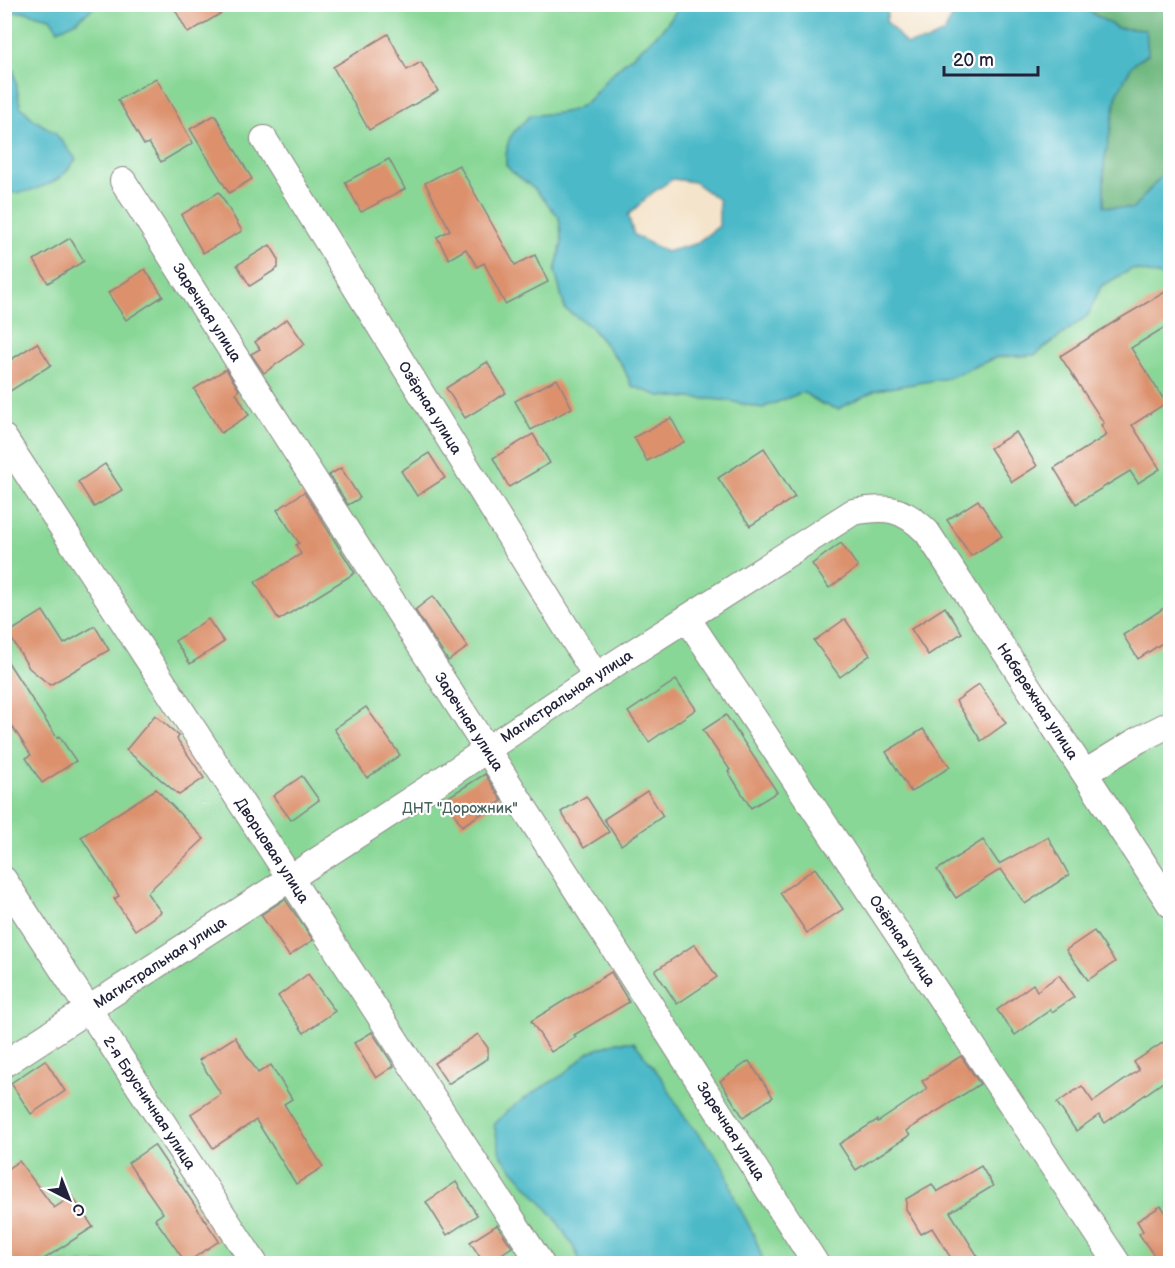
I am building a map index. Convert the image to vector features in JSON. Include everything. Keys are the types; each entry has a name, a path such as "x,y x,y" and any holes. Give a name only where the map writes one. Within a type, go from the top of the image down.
{"street":[{"name":"Озёрная улица","path":"264,139 596,676"},
{"name":"Заречная улица","path":"123,181 816,1263"},
{"name":"Дворцовая улица","path":"4,438 541,1263"},
{"name":"Магистральная улица","path":"4,1064 596,676 852,512 872,508 895,510"},
{"name":"Набережная улица","path":"895,510 913,518 927,532 1170,904"},
{"name":"Озёрная улица","path":"687,618 1118,1263"},
{"path":"1085,773 1138,740 1170,724"},
{"name":"2-я Брусничная улица","path":"4,880 255,1263"}],"green space":[{"name":"ДНТ \"Дорожник\"","path":"97,4 679,5 666,25 618,68 584,104 565,112 531,115 511,137 506,155 506,165 534,188 559,217 562,243 555,271 565,309 590,326 622,365 632,386 660,396 725,400 762,408 803,392 822,404 838,409 876,390 948,378 997,357 1035,355 1088,315 1101,286 1132,269 1161,276 1170,271 1170,1263 5,1263 5,191 10,193 55,133 33,119 20,106 14,71 5,64 4,12 25,12 75,22"},
{"path":"1084,5 1170,5 1170,166 1133,209 1104,207 1104,164 1117,94 1132,65 1148,54 1117,28 1090,12"}],"water":[{"path":"4,5 97,5 75,22 58,30 50,18 25,12 5,12"},
{"path":"679,5 889,5 886,21 906,44 927,41 944,33 953,15 951,5 1084,5 1090,12 1117,28 1146,30 1148,54 1132,65 1117,94 1104,164 1104,206 1133,209 1170,166 1170,271 1161,276 1132,269 1101,286 1088,315 1035,355 997,357 948,378 876,390 838,409 822,404 803,392 762,408 725,400 660,396 632,386 622,365 590,326 565,309 555,271 562,243 559,217 534,188 506,165 507,148 514,132 531,115 565,112 578,108 588,101 618,68 666,25","holes":["673,179 694,182 719,200 719,226 695,244 666,252 634,235 628,215 652,193"]},
{"path":"4,64 14,71 20,106 33,119 55,133 76,159 59,178 27,191 5,191"},
{"path":"617,1042 634,1042 663,1080 681,1112 724,1166 735,1199 754,1235 764,1263 581,1263 555,1218 501,1156 494,1125 508,1110 563,1075 589,1052"}],"building":[{"path":"172,4 237,4 188,33"},
{"path":"388,34 407,70 421,62 438,91 369,130 333,67"},
{"path":"156,78 193,143 161,162 149,143 144,145 118,100"},
{"path":"215,115 252,179 229,193 190,129"},
{"path":"389,159 405,189 361,212 345,182"},
{"path":"459,165 515,265 535,255 548,282 505,304 484,263 477,267 466,249 449,259 437,237 450,230 425,183"},
{"path":"219,192 242,231 203,253 181,215"},
{"path":"70,238 84,261 48,283 34,260"},
{"path":"270,245 278,258 278,268 250,286 237,265"},
{"path":"145,269 163,296 126,320 108,293"},
{"path":"1170,289 1170,324 1131,348 1166,403 1132,425 1160,469 1138,483 1130,471 1076,504 1054,468 1107,435 1101,425 1104,423 1060,356"},
{"path":"287,319 305,344 264,373 251,354 260,349 255,342"},
{"path":"37,343 51,365 4,395 4,364"},
{"path":"487,362 506,393 465,418 446,388"},
{"path":"226,369 239,390 236,393 249,415 221,433 194,389"},
{"path":"557,379 572,408 531,430 515,401"},
{"path":"671,418 684,442 647,461 634,437"},
{"path":"1016,432 1037,466 1012,482 990,448"},
{"path":"533,434 550,463 509,487 493,458"},
{"path":"764,448 795,497 750,526 718,478"},
{"path":"429,453 445,478 417,496 401,471"},
{"path":"105,464 122,490 94,507 78,482"},
{"path":"341,468 360,498 348,505 329,475"},
{"path":"304,492 355,573 279,620 255,582 301,554 296,545 299,543 277,510"},
{"path":"978,500 1002,536 971,556 947,520"},
{"path":"841,543 858,567 829,588 812,564"},
{"path":"433,596 468,647 448,661 415,610"},
{"path":"1170,604 1170,638 1138,659 1123,635"},
{"path":"945,607 962,633 928,655 911,629"},
{"path":"43,611 64,644 95,626 109,650 50,685 29,668 8,633"},
{"path":"208,619 224,642 190,664 175,641"},
{"path":"845,619 870,655 840,677 814,641"},
{"path":"4,656 57,738 59,736 76,761 42,783 26,758 31,755 4,714"},
{"path":"676,680 696,709 649,742 628,712"},
{"path":"979,684 1006,723 981,741 956,701"},
{"path":"366,707 400,755 367,778 334,729"},
{"path":"155,715 179,736 177,739 204,778 179,795 126,750"},
{"path":"726,715 777,792 751,808 728,771 730,770 703,730"},
{"path":"923,729 950,767 911,792 886,752"},
{"path":"485,774 502,801 462,826 445,799"},
{"path":"302,776 319,800 291,820 273,796"},
{"path":"156,789 204,839 147,893 161,912 135,930 114,899 119,896 81,837"},
{"path":"647,791 663,816 621,845 604,819"},
{"path":"586,796 609,832 584,848 561,812"},
{"path":"1048,837 1069,875 1025,904 1001,869 956,898 937,870 983,840 999,864"},
{"path":"815,868 843,909 807,933 780,893"},
{"path":"285,899 313,940 289,956 261,915"},
{"path":"1094,931 1115,962 1088,980 1066,950"},
{"path":"695,944 717,977 677,1004 655,971"},
{"path":"611,972 629,1002 574,1035 576,1037 551,1052 531,1021"},
{"path":"308,974 335,1011 304,1033 278,996"},
{"path":"1059,975 1074,997 1052,1012 1049,1008 1050,1010 1015,1035 997,1010 1033,984 1037,991"},
{"path":"372,1032 394,1066 376,1078 354,1043"},
{"path":"478,1034 488,1048 488,1058 448,1084 434,1063"},
{"path":"235,1037 258,1073 271,1065 292,1099 284,1104 323,1167 296,1184 256,1120 213,1148 191,1114 221,1094 199,1060"},
{"path":"1170,1038 1170,1077 1105,1123 1099,1115 1076,1131 1057,1103 1082,1086 1093,1102 1139,1070 1134,1062"},
{"path":"961,1056 980,1084 906,1131 910,1135 856,1170 839,1144 877,1120 878,1122 927,1089 922,1081"},
{"path":"45,1060 65,1091 31,1114 11,1083"},
{"path":"749,1061 773,1097 743,1117 720,1081"},
{"path":"154,1145 219,1241 186,1263 155,1219 163,1213 128,1163"},
{"path":"19,1161 54,1208 72,1196 93,1227 38,1263 15,1263 4,1247 4,1171"},
{"path":"981,1166 993,1186 950,1212 982,1263 954,1263 932,1228 921,1234 906,1209 906,1199 932,1184 937,1192"},
{"path":"456,1182 477,1215 447,1235 426,1202"},
{"path":"1161,1206 1167,1214 1170,1211 1170,1263 1159,1263 1139,1234 1143,1231 1137,1221"},
{"path":"497,1225 512,1247 488,1263 484,1263 470,1242"}]}
